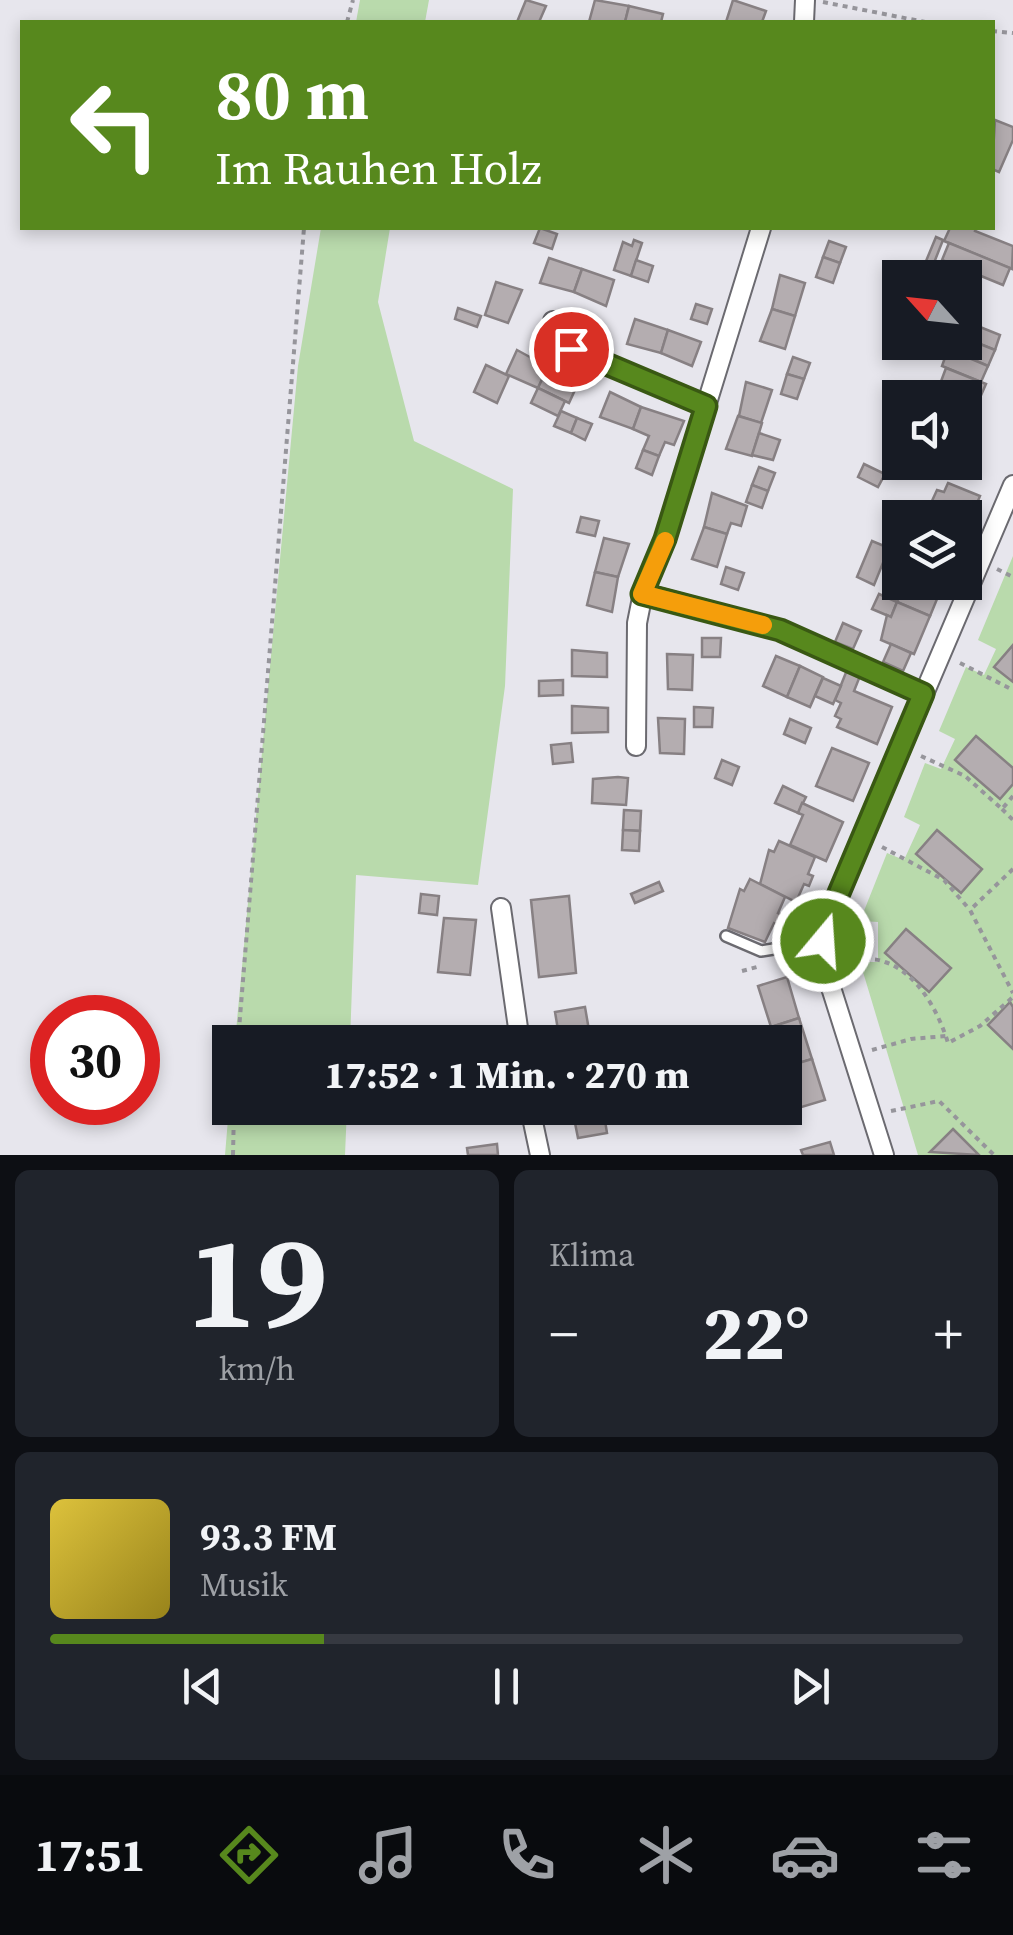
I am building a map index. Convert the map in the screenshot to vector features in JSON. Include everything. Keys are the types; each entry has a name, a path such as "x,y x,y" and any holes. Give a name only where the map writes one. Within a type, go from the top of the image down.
{"street":[{"path":"636,746 637,623 642,594 665,539 761,230"},
{"path":"552,321 571,349 706,406"},
{"path":"884,1155 824,950 862,838 1013,485"},
{"path":"642,594 780,630 923,694"},
{"path":"500,908 517,1025"},
{"path":"534,1125 540,1155"}],"lane":[{"path":"726,936 761,951 824,950"}],"path":[{"path":"814,0 915,20"},
{"path":"239,1025 304,230"},
{"path":"940,655 1013,690"},
{"path":"900,747 965,776 1013,820"},
{"path":"1002,809 1013,796"},
{"path":"824,950 895,966 936,1006 948,1043 980,1026 1013,995 970,910 944,880 862,838"},
{"path":"970,910 1013,869"},
{"path":"852,1056 910,1038 946,1036"},
{"path":"872,1116 939,1101 994,1155"},
{"path":"233,1155 234,1125"}],"green space":[{"path":"360,0 429,0 425,20 356,20"},
{"path":"321,230 390,230 378,302 414,441 513,489 505,686 478,885 356,875 351,1025 237,1025 298,366"},
{"path":"1013,556 1013,1155 918,1155 860,962 878,962 878,922 860,921 887,853 904,860 920,825 904,817 925,763 941,769 955,739 939,731 966,667 984,675 996,649 978,640"},
{"path":"228,1125 346,1125 345,1155 225,1155"}],"building":[{"path":"526,0 546,6 540,20 518,20"},
{"path":"595,0 629,6 626,20 590,20"},
{"path":"733,0 766,11 763,20 727,20"},
{"path":"629,6 663,14 662,20 626,20"},
{"path":"995,120 1013,127 1013,140 999,172 995,170"},
{"path":"539,230 557,234 552,249 534,243"},
{"path":"949,230 975,230 1013,246 1012,269 944,241"},
{"path":"936,237 943,240 935,260 926,260"},
{"path":"634,240 642,243 631,276 614,270 623,242 632,246"},
{"path":"829,241 846,247 840,263 823,257"},
{"path":"949,243 1010,268 1003,285 982,276 982,260 942,260"},
{"path":"823,257 840,263 833,283 816,277"},
{"path":"549,258 582,269 574,292 540,283"},
{"path":"636,260 653,266 648,282 631,276"},
{"path":"582,269 614,280 606,306 574,292"},
{"path":"780,275 805,283 795,316 772,309"},
{"path":"496,282 522,290 508,323 485,315"},
{"path":"696,304 712,309 707,324 691,319"},
{"path":"458,308 481,316 477,327 455,319"},
{"path":"772,309 795,316 785,349 760,341"},
{"path":"635,319 668,330 661,353 627,344"},
{"path":"982,328 1000,335 995,350 982,345"},
{"path":"668,330 701,342 692,366 661,353"},
{"path":"982,345 995,350 988,366 974,360 982,360"},
{"path":"517,350 548,367 538,388 506,374"},
{"path":"793,357 810,363 804,379 787,374"},
{"path":"944,360 974,360 988,366 982,380 976,380 942,366"},
{"path":"486,365 509,376 497,403 474,392"},
{"path":"548,367 580,379 569,403 538,388"},
{"path":"946,368 976,380 942,380"},
{"path":"787,374 804,379 797,399 781,394"},
{"path":"746,382 772,390 761,423 739,416"},
{"path":"538,388 565,401 558,416 531,403"},
{"path":"610,392 641,407 633,429 600,417"},
{"path":"641,407 684,421 674,445 665,442 659,456 643,450 649,436 633,429"},
{"path":"561,411 577,418 571,433 554,426"},
{"path":"738,416 762,423 752,456 726,449"},
{"path":"577,418 592,424 585,440 571,433"},
{"path":"759,433 780,440 773,460 752,455"},
{"path":"643,450 659,456 652,475 636,468"},
{"path":"864,464 882,473 878,487 858,477"},
{"path":"759,467 775,473 768,491 752,485"},
{"path":"948,483 980,496 978,500 932,500 937,490 944,492"},
{"path":"752,485 768,491 762,508 746,502"},
{"path":"712,493 747,506 741,526 731,523 727,534 704,527"},
{"path":"581,517 599,521 595,536 577,532"},
{"path":"704,527 727,534 717,567 692,559"},
{"path":"604,538 629,544 618,577 595,572"},
{"path":"872,541 882,545 882,565 874,585 857,577"},
{"path":"726,567 744,573 738,590 721,584"},
{"path":"595,572 618,577 612,612 587,605"},
{"path":"879,594 882,600 897,602 891,617 872,609"},
{"path":"898,600 937,600 930,616"},
{"path":"897,602 930,616 914,654 881,640 887,615 891,617"},
{"path":"843,623 861,631 853,649 835,642"},
{"path":"702,638 721,638 720,657 702,657"},
{"path":"891,644 911,653 903,671 883,662"},
{"path":"1013,645 1013,682 994,667"},
{"path":"572,650 607,653 607,677 572,676"},
{"path":"667,654 693,655 692,690 668,689"},
{"path":"776,656 800,666 787,697 763,686"},
{"path":"800,666 823,677 810,707 787,697"},
{"path":"847,670 860,676 854,691 892,707 877,744 837,727 841,719 835,716 841,703 835,700"},
{"path":"823,678 841,686 833,704 815,696"},
{"path":"563,680 563,695 539,696 539,681"},
{"path":"572,706 608,708 608,732 572,733"},
{"path":"694,707 713,708 712,727 694,727"},
{"path":"658,718 685,719 684,754 660,753"},
{"path":"790,719 811,728 805,743 784,734"},
{"path":"976,736 1013,768 1013,784 1000,799 955,760"},
{"path":"571,743 573,762 553,764 551,745"},
{"path":"832,748 869,763 853,801 816,786"},
{"path":"722,760 739,767 732,785 715,778"},
{"path":"628,778 626,805 592,803 593,779"},
{"path":"783,786 806,797 798,813 775,803"},
{"path":"802,803 843,822 826,861 790,845 803,815 798,813"},
{"path":"624,810 641,811 640,831 623,830"},
{"path":"623,830 640,831 639,851 622,850"},
{"path":"937,830 982,869 961,893 916,854"},
{"path":"779,841 815,857 808,874 813,876 809,886 804,884 796,902 760,884 769,850 774,852"},
{"path":"750,879 785,897 778,913 783,915 779,925 774,923 765,942 728,928 740,889 744,891"},
{"path":"659,882 663,891 635,903 631,894"},
{"path":"421,894 439,896 437,915 419,913"},
{"path":"569,896 576,973 539,977 531,900"},
{"path":"444,918 476,920 470,975 438,972"},
{"path":"906,929 951,968 929,992 885,953"},
{"path":"787,977 799,1018 770,1025 758,986"},
{"path":"1010,1002 1013,1007 1013,1049 988,1025"},
{"path":"585,1007 588,1025 557,1025 555,1012"},
{"path":"799,1018 801,1025 777,1025"},
{"path":"802,1027 812,1059 802,1062"},
{"path":"812,1059 825,1100 802,1107 802,1062"},
{"path":"575,1125 606,1125 607,1133 578,1138"},
{"path":"953,1129 979,1155 930,1152"},
{"path":"830,1142 834,1155 803,1155 801,1150"},
{"path":"497,1144 498,1155 468,1155 467,1148"}],"slow traffic":[{"path":"665,541 642,594 763,625"}],"route":[{"path":"571,349 706,406 665,539 642,594 780,630 923,694 825,926 823,941"}]}
